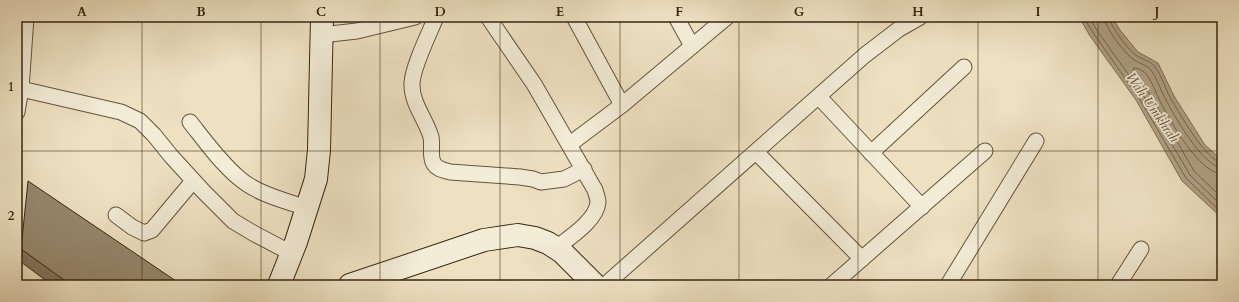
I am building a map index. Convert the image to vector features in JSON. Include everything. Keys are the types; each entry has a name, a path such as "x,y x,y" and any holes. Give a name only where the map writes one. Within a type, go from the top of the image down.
{"street":[{"path":"17,112 21,89 26,17"},
{"path":"279,285 316,179 319,150 322,26 357,31 415,17"},
{"path":"436,17 418,61 412,82 414,97 429,130 432,142 431,153 434,163 439,169 450,172 533,179 541,182 564,179 584,169"},
{"path":"488,17 534,84 570,144 595,190 598,201 596,211 590,219 556,248"},
{"path":"574,17 622,105"},
{"path":"676,17 692,46"},
{"path":"570,144 622,105 726,17"},
{"path":"605,285 884,40 920,17"},
{"path":"871,153 964,67"},
{"path":"21,89 121,112 140,121 154,135 193,181 233,220 253,233 291,253"},
{"path":"819,97 922,207"},
{"path":"190,122 221,161 239,179 270,196 306,208"},
{"path":"948,285 1036,141"},
{"path":"756,152 862,259"},
{"path":"832,285 985,152"},
{"path":"116,215 132,228 144,233 152,230 193,181"},
{"path":"350,285 484,240 518,235 534,238 548,243 556,248 562,252 595,285"},
{"path":"1118,285 1141,249"}],"water":[{"name":"Wah Umkhrah","path":"1079,17 1112,17 1120,30 1138,52 1158,63 1174,96 1205,145 1222,160 1222,218 1182,181 1136,100 1090,36"}],"building":[{"path":"28,181 176,281 173,285 71,285 21,249"}]}
